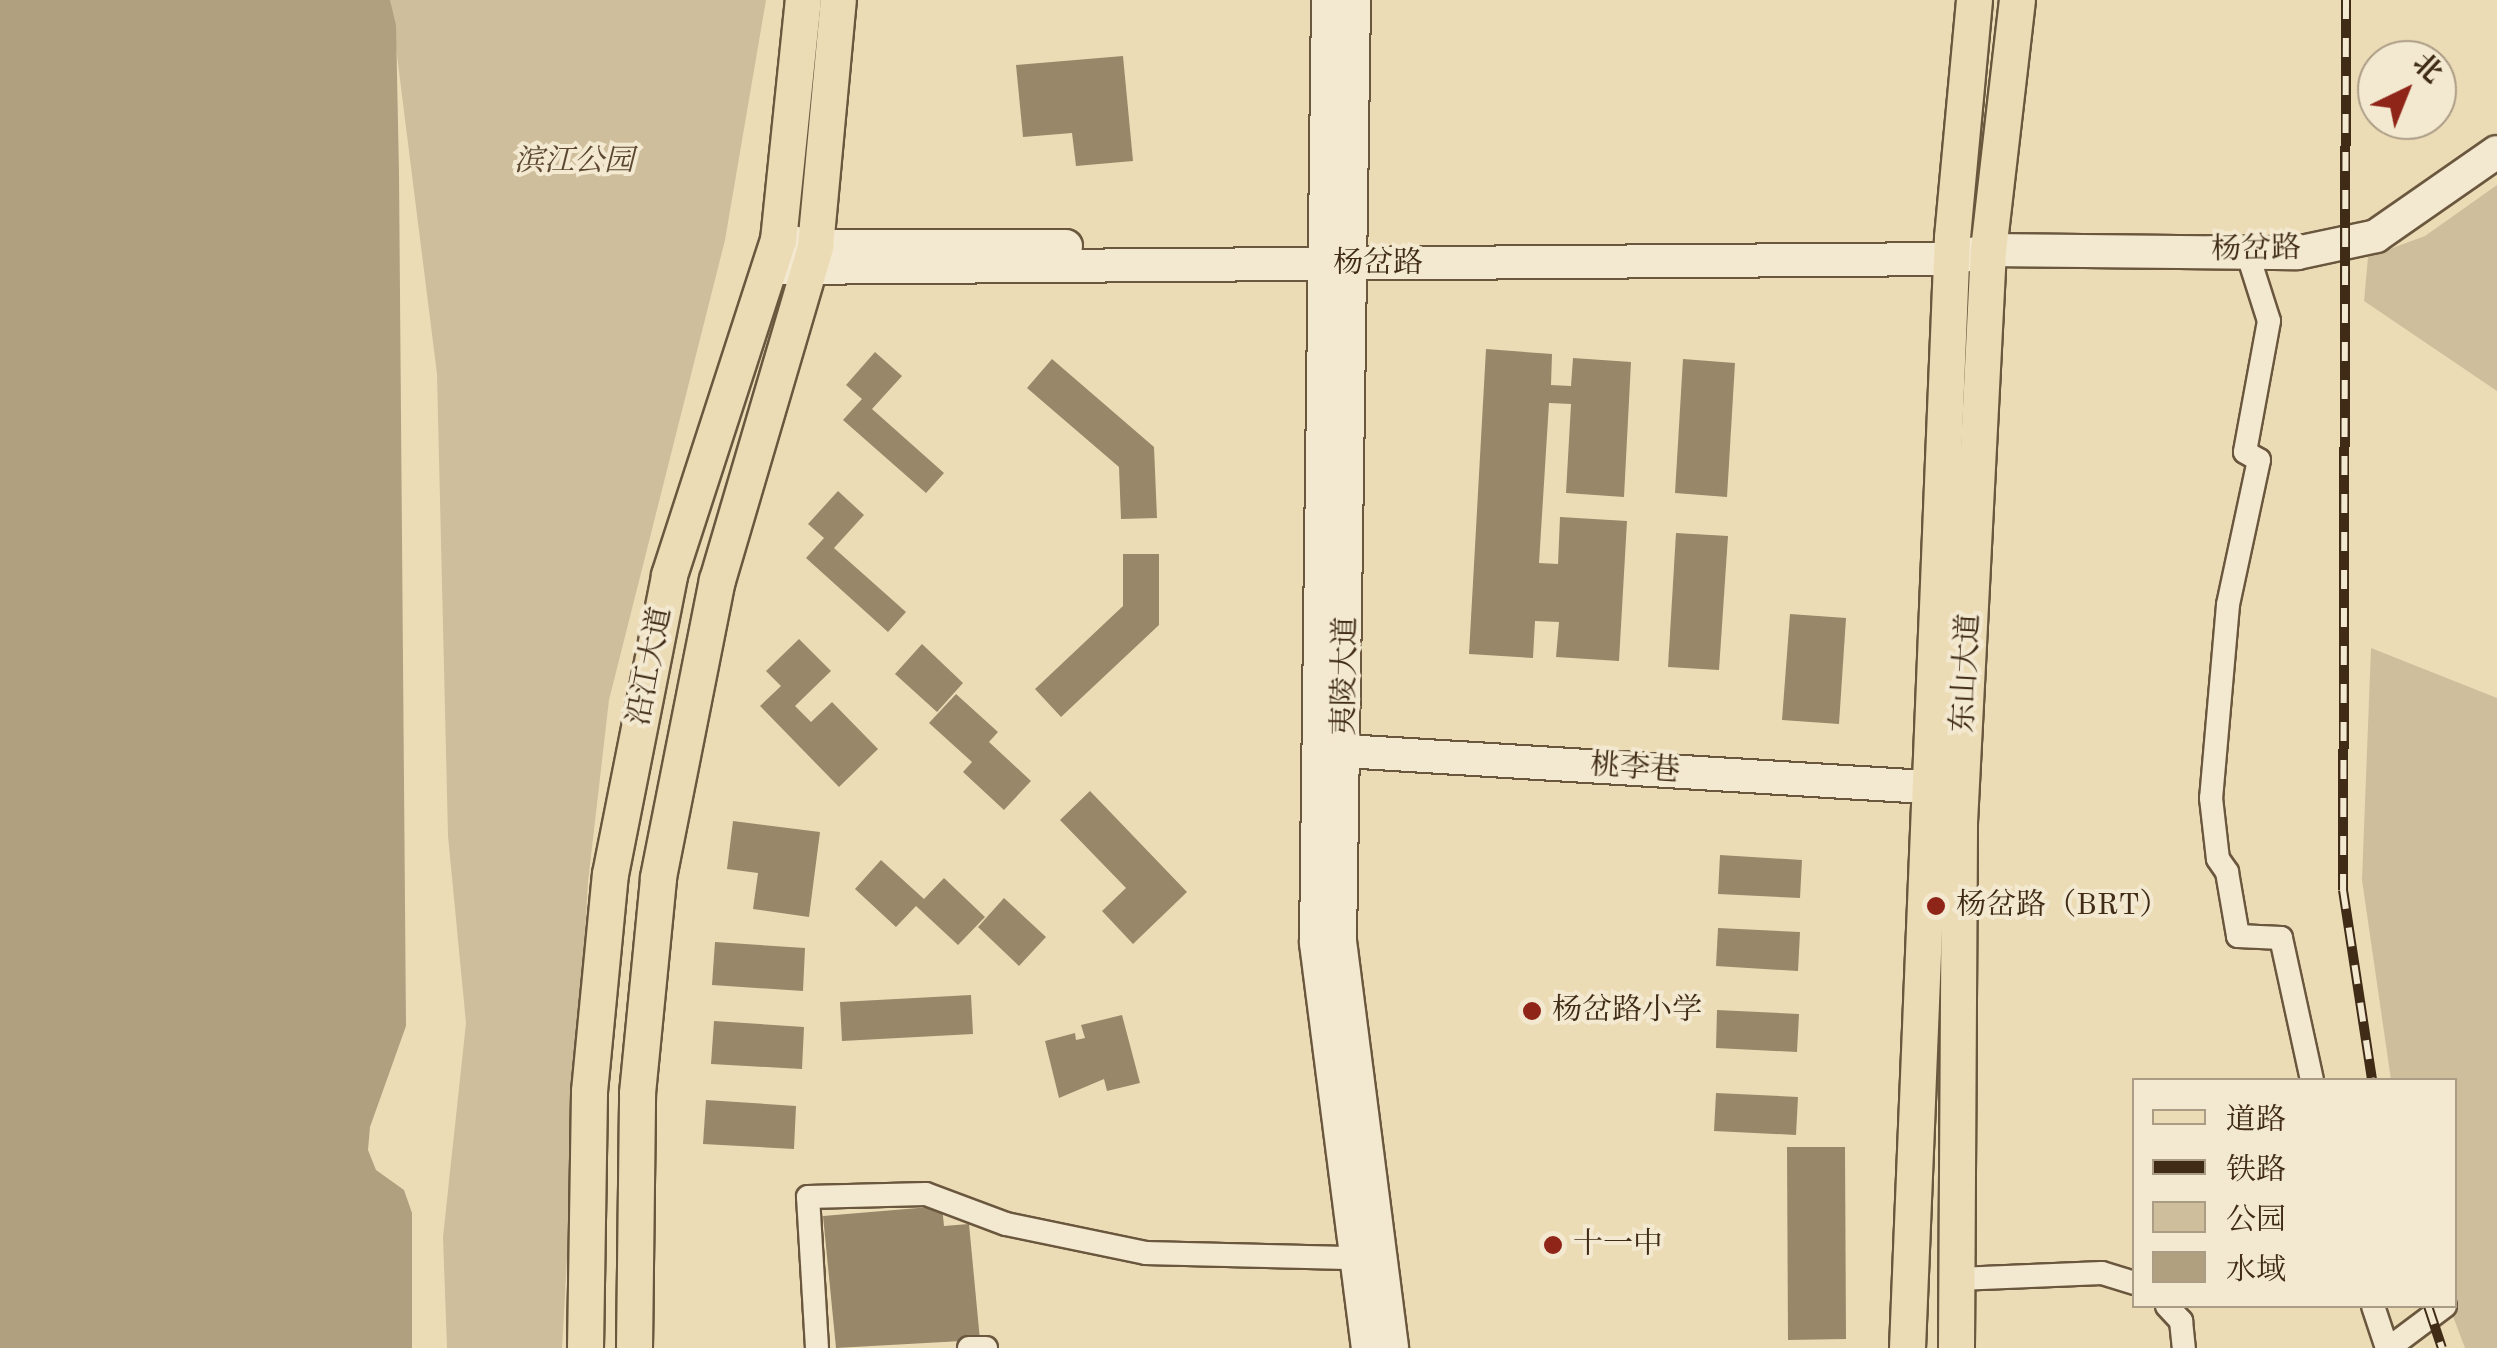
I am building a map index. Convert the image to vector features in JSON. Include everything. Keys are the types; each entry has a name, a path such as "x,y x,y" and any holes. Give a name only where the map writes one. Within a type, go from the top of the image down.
{"main road":[{"name":"沿江大道","path":"585,1348 589,1091 610,874 669,576 773,253 803,0"},
{"name":"沿江大道","path":"634,1348 638,1093 658,877 717,580 811,259 838,0"},
{"name":"夷陵大道","path":"1328,0 1340,254 1344,752 1340,942 1392,1348"},
{"name":"夷陵大道","path":"1354,0 1340,254 1316,943 1368,1348"},
{"name":"东山大道","path":"1907,1348 1926,787 1952,248 1974,0"},
{"name":"东山大道","path":"1956,1348 1960,822 1988,250 2017,0"},
{"name":"杨岔路","path":"773,253 811,259 1952,248 2297,253 2376,236 2497,152"},
{"name":"桃李巷","path":"1344,752 1926,787"}],"street":[{"path":"2247,252 2269,321 2244,452 2259,460 2228,605 2210,798 2218,859 2227,872 2238,936 2281,938 2312,1078"},
{"path":"818,1348 808,1197 926,1194 1006,1224 1146,1253 1356,1258"},
{"path":"1958,1279 2102,1273 2132,1282"},
{"path":"2169,1308 2182,1321 2184,1348"},
{"path":"2374,1308 2388,1348 2441,1308"},
{"path":"969,1348 986,1348"}],"green space":[{"name":"滨江公园","path":"390,0 766,0 725,240 609,700 588,882 562,1348 447,1348 443,1237 466,1023 448,836 437,374"},
{"path":"2497,185 2497,391 2364,301 2368,257 2425,236"},
{"path":"2371,648 2497,698 2497,1348 2465,1348 2450,1308 2457,1308 2457,1078 2391,1078 2362,880"}],"water":[{"path":"0,0 390,0 396,25 399,172 406,1026 370,1127 368,1150 376,1170 404,1190 412,1213 412,1348 0,1348"}],"building":[{"path":"1123,56 1133,161 1076,166 1072,133 1023,137 1016,65"},
{"path":"1486,349 1552,354 1551,385 1571,386 1573,358 1631,362 1624,497 1566,493 1571,404 1549,403 1539,563 1558,564 1560,517 1627,521 1619,661 1556,657 1559,622 1535,621 1533,658 1469,654"},
{"path":"875,352 902,376 872,409 944,473 926,493 843,420 862,399 846,385"},
{"path":"1052,359 1154,447 1157,518 1121,519 1119,467 1027,388"},
{"path":"1683,359 1735,363 1727,497 1675,493"},
{"path":"838,491 864,515 834,548 906,612 888,632 806,558 824,538 808,524"},
{"path":"1676,533 1728,536 1719,670 1668,667"},
{"path":"1123,554 1159,554 1159,625 1061,717 1035,689 1123,606"},
{"path":"1790,614 1846,618 1839,724 1782,720"},
{"path":"799,639 831,671 795,706 811,722 832,702 878,749 839,787 760,706 781,686 766,671"},
{"path":"922,644 963,683 937,712 895,674"},
{"path":"956,694 998,732 989,742 1031,781 1004,810 963,772 972,762 929,723"},
{"path":"1090,791 1187,892 1133,944 1102,911 1126,888 1060,820"},
{"path":"733,821 820,832 809,917 753,909 758,873 727,869"},
{"path":"1720,855 1802,860 1800,898 1718,894"},
{"path":"881,860 924,899 944,878 985,917 958,945 916,906 896,927 855,889"},
{"path":"1004,898 1046,937 1019,966 978,927"},
{"path":"1718,928 1800,932 1798,971 1716,966"},
{"path":"715,942 805,948 803,991 712,985"},
{"path":"971,995 973,1034 842,1041 840,1002"},
{"path":"1717,1010 1799,1014 1797,1052 1716,1048"},
{"path":"1122,1015 1140,1083 1107,1091 1104,1079 1059,1098 1045,1041 1075,1033 1076,1040 1085,1038 1081,1025"},
{"path":"714,1021 804,1027 802,1069 711,1064"},
{"path":"1716,1093 1798,1097 1796,1135 1714,1131"},
{"path":"706,1100 796,1106 794,1149 703,1144"},
{"path":"1787,1147 1845,1147 1846,1339 1788,1340"},
{"path":"942,1206 944,1226 969,1224 980,1340 836,1348 823,1216"}],"railway":[{"path":"2346,0 2343,890 2372,1078"},
{"path":"2429,1308 2442,1348"}],"place":[{"name":"杨岔路（BRT）","path":"1936,906"},
{"name":"杨岔路小学","path":"1532,1011"},
{"name":"十一中","path":"1553,1245"}]}
